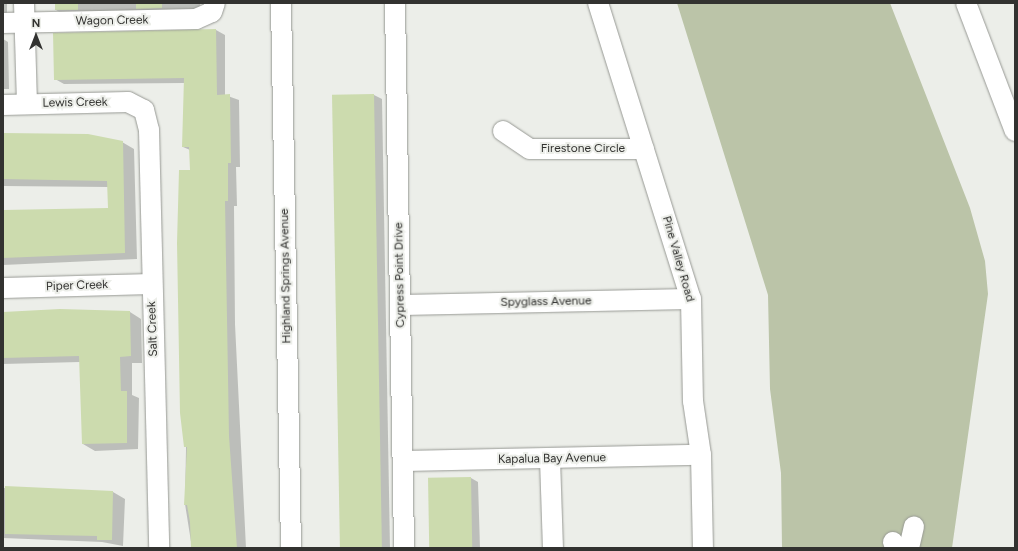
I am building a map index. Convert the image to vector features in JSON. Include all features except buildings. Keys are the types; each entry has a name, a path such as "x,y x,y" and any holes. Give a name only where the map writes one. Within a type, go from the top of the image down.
{"street":[{"name":"Highland Springs Avenue","path":"281,3 291,548"},
{"name":"Cypress Point Drive","path":"395,3 404,548"},
{"name":"Pine Valley Road","path":"598,3 691,299 693,401 701,455 703,548"},
{"path":"966,3 1015,131"},
{"name":"Wagon Creek","path":"3,23 25,13 196,19 204,18 215,5"},
{"path":"25,13 27,104"},
{"name":"Lewis Creek","path":"3,105 128,102 144,110"},
{"name":"Salt Creek","path":"144,110 149,130 151,284 159,548"},
{"name":"Firestone Circle","path":"503,131 530,149 644,149"},
{"name":"Piper Creek","path":"3,288 151,284"},
{"name":"Spyglass Avenue","path":"401,305 691,299"},
{"name":"Kapalua Bay Avenue","path":"403,461 701,455"},
{"path":"550,459 553,548"},
{"path":"899,546 914,526"}],"green space":[{"path":"677,3 890,3 970,208 985,261 988,294 952,548 782,548 781,473 770,389 768,295"}]}
